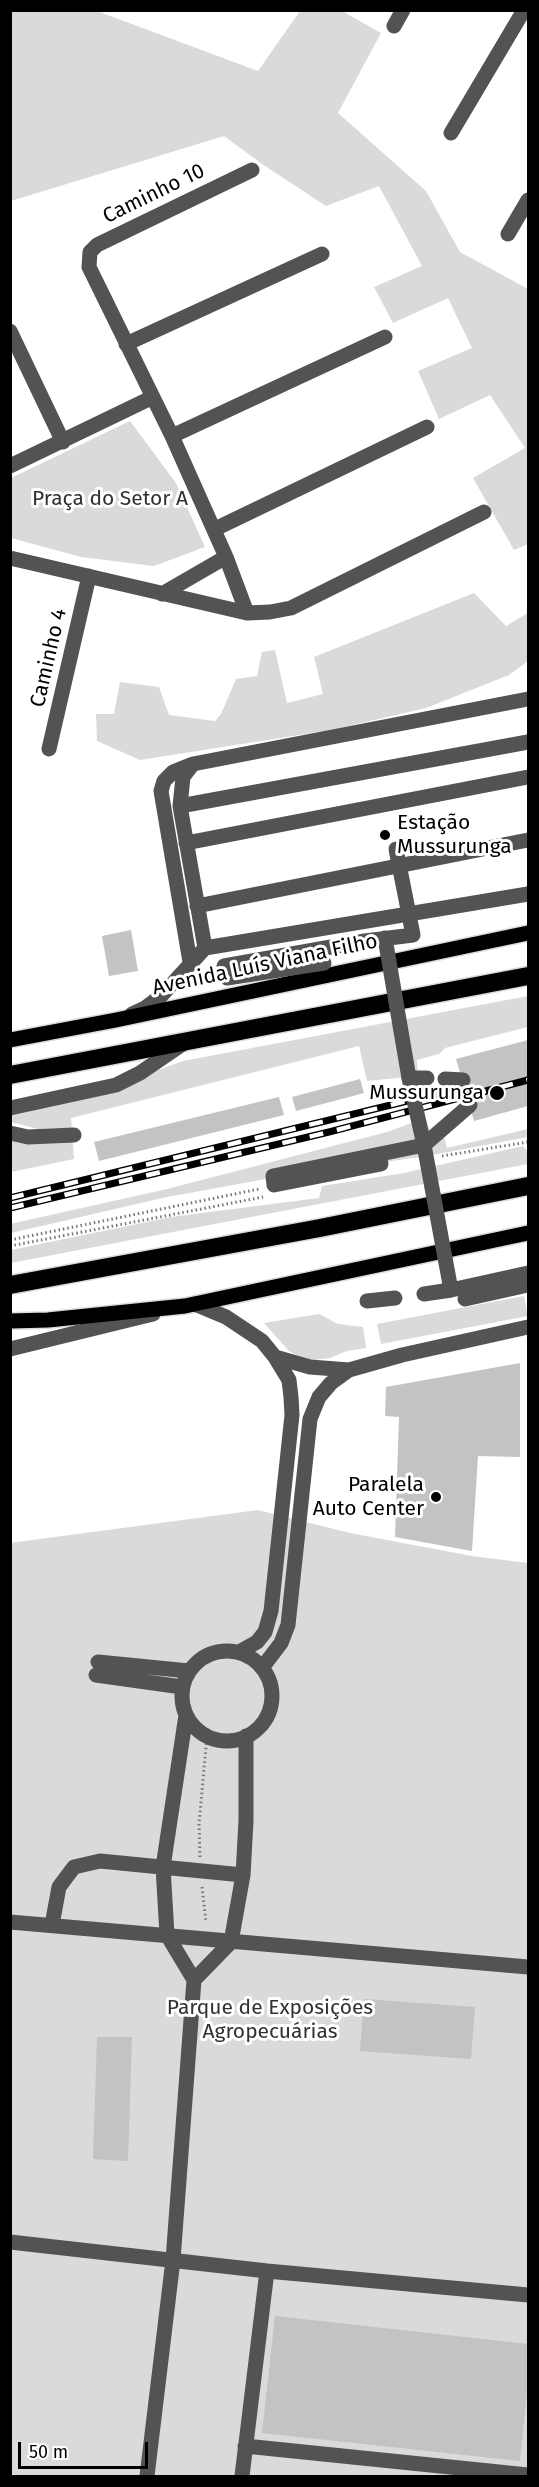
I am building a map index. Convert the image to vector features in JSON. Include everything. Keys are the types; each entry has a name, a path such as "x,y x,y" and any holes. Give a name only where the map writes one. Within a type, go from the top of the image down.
{"highway":[{"path":"10,1075 528,976"},
{"path":"10,1285 320,1228 528,1186"}],"main road":[{"name":"Avenida Luís Viana Filho","path":"10,1040 116,1020 528,933"},
{"path":"10,1321 48,1320 190,1305 528,1233"}],"street":[{"path":"394,26 403,10"},
{"path":"451,133 524,10"},
{"name":"Caminho 10","path":"126,344 89,267 90,252 97,245 252,170"},
{"path":"508,234 528,200"},
{"path":"247,613 215,529 126,344 322,254"},
{"path":"10,331 63,442"},
{"path":"171,436 385,337"},
{"path":"10,466 152,398"},
{"path":"215,529 427,427"},
{"path":"10,558 247,613 291,608 484,512"},
{"path":"162,594 226,557"},
{"name":"Caminho 4","path":"49,749 89,576"},
{"path":"190,962 161,791 164,781 173,772 193,764 528,699"},
{"path":"180,806 528,742"},
{"path":"193,764 183,777 180,806 205,948"},
{"path":"186,843 528,777"},
{"path":"197,906 528,840"},
{"path":"235,970 323,958 324,963 227,978 224,966 412,934 396,849 402,848"},
{"path":"116,1020 145,1008 161,996 205,948 528,894"},
{"path":"385,938 409,1077 451,1290"},
{"path":"10,1108 116,1085 140,1074 184,1043"},
{"path":"409,1077 427,1078"},
{"path":"445,1079 463,1080"},
{"path":"310,1173 380,1159 381,1164 274,1185 273,1176 424,1144 470,1105"},
{"path":"10,1133 28,1137 74,1135"},
{"path":"424,1294 528,1273"},
{"path":"465,1299 528,1285"},
{"path":"367,1301 395,1298"},
{"path":"10,1349 190,1305 226,1317 245,1328 262,1341 275,1357 289,1380 292,1415 271,1611 265,1632 257,1642 239,1652"},
{"path":"262,1668 281,1643 288,1625 310,1419 319,1397 331,1383 349,1370 393,1357 528,1327"},
{"path":"275,1357 310,1367 349,1370"},
{"path":"225,1651 239,1652 251,1658 262,1668 272,1691 271,1704 258,1728 246,1736 233,1740 219,1740 195,1728 186,1715 182,1702 182,1687 189,1671 199,1660 225,1651"},
{"path":"182,1687 97,1669 189,1671"},
{"path":"147,2476 173,2260 194,1980 167,1935 163,1867 186,1715"},
{"path":"194,1980 231,1942 243,1875 246,1821 246,1736"},
{"path":"52,1925 59,1887 74,1867 100,1861 243,1875"},
{"path":"10,1922 528,1967"},
{"path":"10,2242 267,2271 528,2295"},
{"path":"242,2476 267,2271"},
{"path":"245,2446 528,2475"}],"path":[{"path":"10,1246 270,1196"},
{"path":"207,1736 199,1824 208,1941"}],"green space":[{"path":"11,11 97,11 258,71 300,11 342,11 381,33 338,113 426,191 460,252 528,289 528,544 514,550 473,478 525,448 490,395 439,419 418,371 472,348 448,298 393,323 374,287 422,266 379,186 326,206 224,136 11,201"},
{"name":"Praça do Setor A","path":"130,421 176,483 205,547 154,566 81,557 11,538 11,478"},
{"path":"474,593 506,626 528,613 528,661 509,675 426,708 331,730 140,760 97,741 96,714 114,714 120,682 159,687 169,715 215,721 221,714 236,679 257,676 262,652 275,650 287,703 323,694 314,657"},
{"path":"528,996 528,1027 445,1048 439,1054 417,1060 418,1076 367,1081 359,1046 71,1118 74,1159 11,1172 11,1138 70,1128 38,1129 11,1122 11,1113 130,1086 158,1070 183,1061"},
{"path":"425,1118 433,1139 444,1136 447,1148 528,1129 528,1137 427,1156 266,1179 167,1197 11,1233 10,1224 167,1189 387,1132"},
{"path":"523,1146 528,1152 528,1164 11,1263 11,1250 171,1217 319,1198 322,1186 404,1173"},
{"path":"524,1296 528,1316 381,1344 377,1324"},
{"path":"319,1314 338,1324 363,1327 366,1348 347,1351 330,1358 313,1360 300,1357 289,1351 264,1323"},
{"name":"Parque de Exposições Agropecuárias","path":"258,1510 350,1533 472,1556 528,1563 528,2476 11,2476 10,1543"}],"building":[{"path":"131,930 138,971 109,976 102,936"},
{"name":"Mussurunga","path":"528,1040 528,1106 474,1121 456,1059"},
{"path":"360,1079 364,1093 296,1111 292,1097"},
{"path":"279,1097 284,1115 99,1161 94,1142"},
{"name":"Paralela Auto Center","path":"520,1363 520,1457 478,1456 472,1551 395,1537 399,1417 385,1416 386,1387"},
{"path":"364,1999 475,2007 471,2059 360,2051"},
{"path":"97,2037 132,2037 128,2161 93,2159"},
{"path":"275,2316 528,2344 528,2383 520,2461 262,2433"}],"railway":[{"path":"10,1208 329,1132 528,1080"},
{"path":"10,1198 444,1092"}],"place":[{"name":"Estação Mussurunga","path":"385,835"},
{"name":"Mussurunga","path":"497,1093"},
{"name":"Paralela Auto Center","path":"436,1497"}]}
